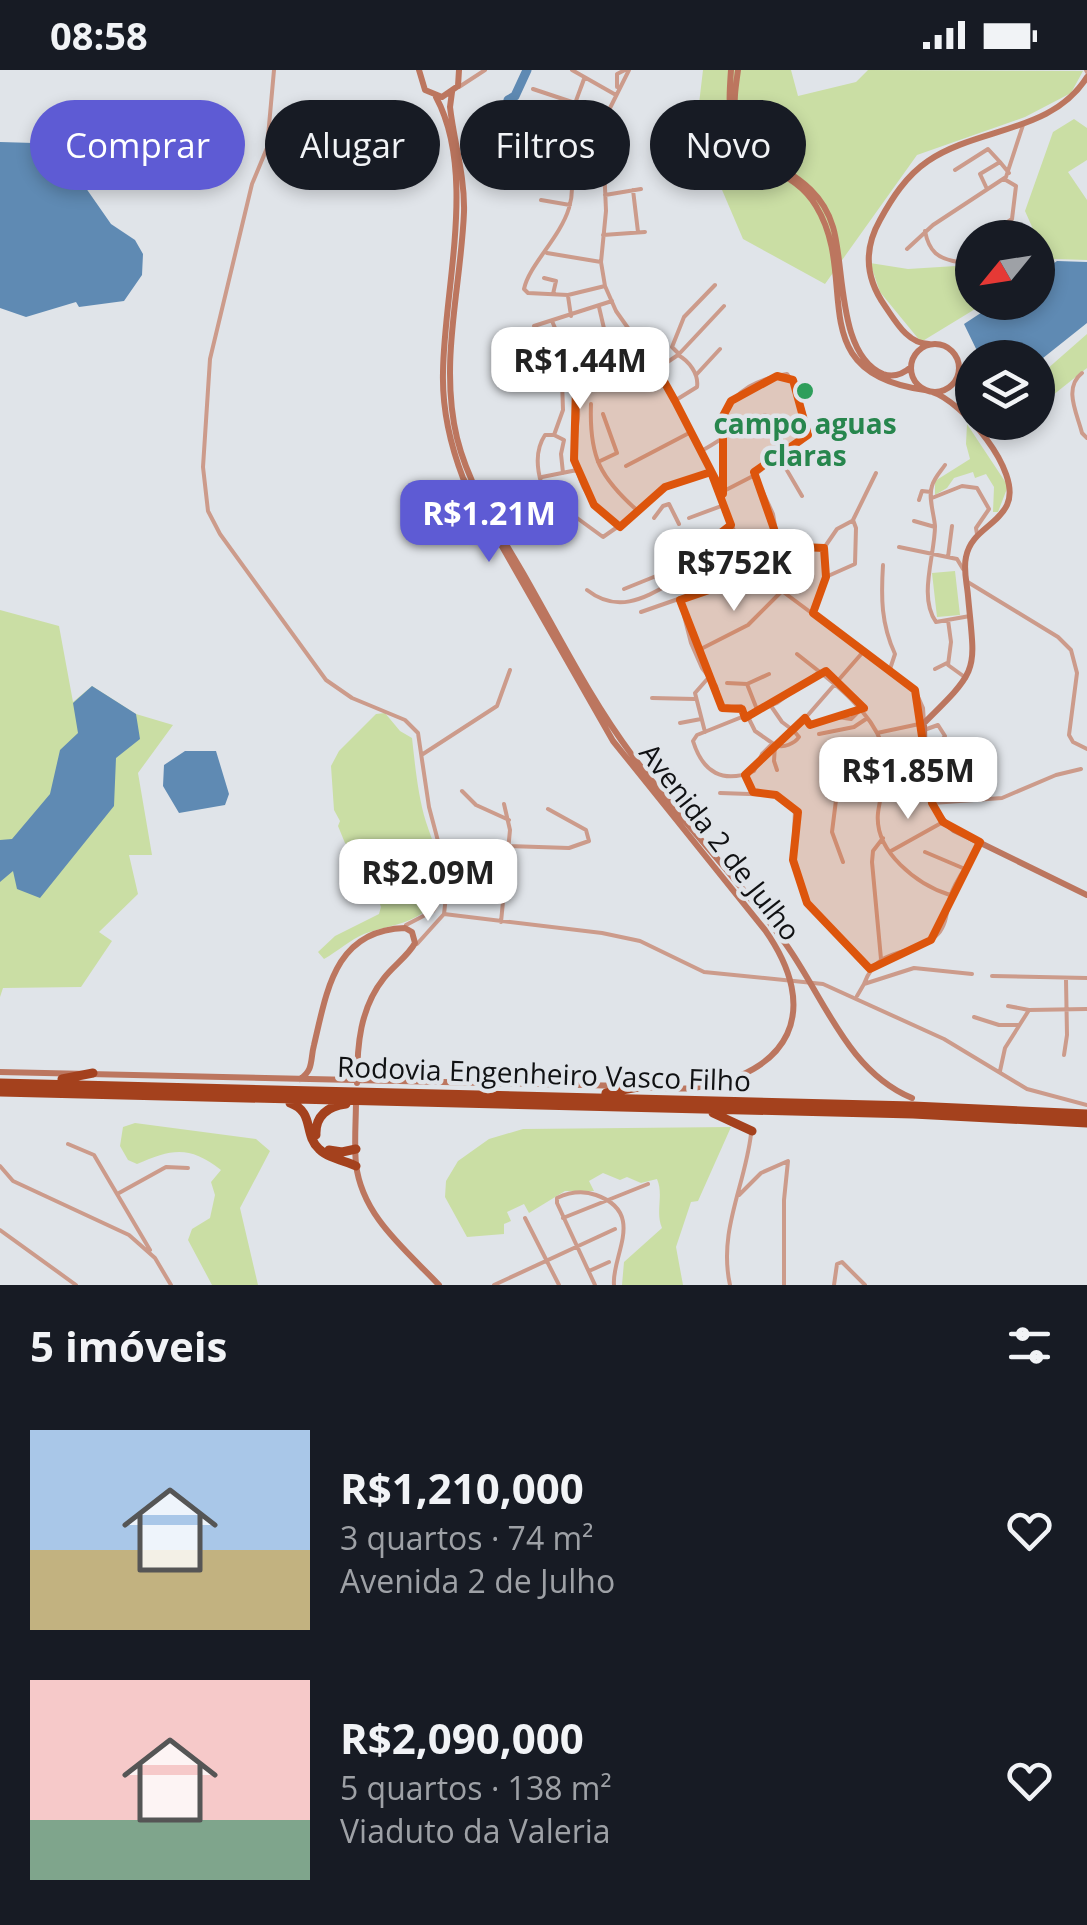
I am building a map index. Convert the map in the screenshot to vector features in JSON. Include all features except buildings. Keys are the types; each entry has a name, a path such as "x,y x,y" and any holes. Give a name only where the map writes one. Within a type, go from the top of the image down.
{"highway":[{"path":"0,1082 94,1073"},
{"name":"Rodovia Engenheiro Vasco Filho","path":"0,1082 1087,1114"},
{"path":"575,1097 638,1087"},
{"name":"Rodovia Engenheiro Vasco Filho","path":"0,1092 976,1116 1087,1123"},
{"path":"253,1098 293,1103 310,1122 316,1146 356,1166"},
{"path":"912,1098 1017,1105 1029,1110"},
{"path":"300,1108 382,1101"},
{"path":"329,1108 316,1124 319,1142 334,1152 356,1149"},
{"path":"690,1109 726,1117 752,1131"}],"main road":[{"path":"734,70 735,114 746,140 756,152 805,182 830,217 849,327 871,365 885,374 901,374 929,344"},
{"path":"734,70 728,113 740,146 754,160 796,184 822,216 840,318 857,359 868,372 886,383 929,391 945,390 960,370 954,352 942,344 918,343 907,334 871,281 868,258 878,224 902,186 924,164 947,150 1023,126 1074,96 1087,73"},
{"name":"Avenida 2 de Julho","path":"0,1072 689,1088 726,1080 759,1066 786,1037 795,996 790,972 765,930 607,732 463,478 448,430 442,382 458,194 444,113 436,96 421,85 420,71"},
{"path":"436,96 454,91 459,72"},
{"name":"Avenida 2 de Julho","path":"454,91 450,107 464,201 450,397 458,443 470,478 622,740 776,931 869,1072 888,1087 912,1098"},
{"path":"907,334 914,381 955,404"},
{"path":"954,383 955,389"},
{"path":"985,440 998,457 1011,486 1004,510 978,534 966,555 974,658 966,678 924,726 932,803 943,822 1087,895"},
{"path":"298,1080 307,1074 312,1063 326,996 342,956 364,939 401,927 412,932 414,947 384,977 367,1007 360,1032 356,1166 376,1219 439,1285"},
{"path":"312,1063 335,1081"}],"street":[{"path":"274,70 267,148 252,184 211,348 204,430 205,495 211,520 320,673 352,698 409,723 418,733 429,807 448,871 444,914 414,947"},
{"path":"572,70 617,93"},
{"path":"614,100 627,70"},
{"path":"459,72 468,76 483,72"},
{"path":"454,91 483,72"},
{"path":"576,100 584,78"},
{"path":"533,89 566,100"},
{"path":"907,249 925,231 1006,176 1023,126"},
{"path":"955,170 988,149 1016,186 1010,220"},
{"path":"988,190 979,175 1000,162"},
{"path":"605,195 641,189"},
{"path":"571,190 570,205 524,289 528,294 568,295 605,286"},
{"path":"605,190 600,262 605,286 675,401 752,562 782,591 915,690 924,726"},
{"path":"634,190 638,232"},
{"path":"541,200 570,205"},
{"path":"925,231 933,252 955,260"},
{"path":"603,235 645,232"},
{"path":"546,253 600,262"},
{"path":"544,278 556,281 553,294"},
{"path":"696,375 672,347 684,317 715,285"},
{"path":"568,295 571,316"},
{"path":"534,326 612,301"},
{"path":"598,306 606,338 617,358"},
{"path":"657,369 679,354 724,306"},
{"path":"552,321 558,335"},
{"path":"544,339 589,330"},
{"path":"620,527 594,505 576,470 573,440 578,414 577,384 599,364 617,358 637,344"},
{"path":"675,401 695,389 696,375 720,349"},
{"path":"700,452 731,434 746,422 766,415 783,446 789,448 800,443 809,431 794,383 787,374 754,384 735,395 723,416 731,434"},
{"path":"1082,374 1074,380 1071,390 1082,434 1087,438"},
{"path":"552,377 577,384"},
{"path":"554,435 563,410 562,380"},
{"path":"591,404 591,436 598,462 614,489 639,512"},
{"path":"598,462 618,453 603,414"},
{"path":"626,466 691,432"},
{"path":"563,473 561,454 565,441 545,435 537,451 541,477 562,523 569,527 577,518 607,537 671,483 710,472"},
{"path":"720,493 755,474 783,446"},
{"path":"778,455 802,496"},
{"path":"946,465 932,484 934,527 929,588 933,620 970,616"},
{"path":"541,477 576,470"},
{"path":"812,613 826,577 824,548 840,526 853,520 876,472"},
{"path":"755,474 773,514 780,548"},
{"path":"919,500 922,491 932,495 958,487 977,488 989,509 976,528 978,534"},
{"path":"655,496 664,506 671,506 679,524"},
{"path":"689,518 724,504"},
{"path":"654,518 664,506"},
{"path":"826,577 854,564 853,520"},
{"path":"914,521 934,527"},
{"path":"624,589 676,568 731,525"},
{"path":"948,557 952,526"},
{"path":"899,547 958,560 966,578 1058,637 1077,663 1069,735 1073,742 1087,749"},
{"path":"752,562 780,548 824,548"},
{"path":"640,612 706,590 708,582 691,556"},
{"path":"883,564 882,616 895,654 890,668"},
{"path":"587,590 603,601 635,601 677,580 680,575 676,568"},
{"path":"695,652 748,625 782,591"},
{"path":"680,600 695,652 710,676 722,708 741,706 754,729 774,745 783,747 799,737 771,706"},
{"path":"948,620 951,642 947,663 952,671 966,678"},
{"path":"794,731 864,651"},
{"path":"797,654 836,686 877,733 887,774 878,815 883,838 891,851 916,878 931,889 950,895"},
{"path":"935,669 947,663"},
{"path":"422,754 497,706 510,670"},
{"path":"774,745 762,754 754,770 726,778 712,774 700,760 693,741 695,736 771,706 819,672"},
{"path":"727,683 746,684 770,674"},
{"path":"705,732 696,691 710,676"},
{"path":"746,684 758,712"},
{"path":"652,698 696,700"},
{"path":"805,718 810,724 838,717 851,720 860,710"},
{"path":"680,723 700,718"},
{"path":"819,734 854,727 866,718"},
{"path":"877,733 938,725 945,736 926,762"},
{"path":"774,745 777,770"},
{"path":"932,803 1002,798 1080,769"},
{"path":"745,774 753,792"},
{"path":"462,791 476,805 509,820"},
{"path":"720,794 775,795 796,812 794,860 807,903 870,970"},
{"path":"836,800 832,832 843,862"},
{"path":"501,922 509,820 504,804"},
{"path":"508,846 552,849 577,847 590,841 586,830 548,808"},
{"path":"891,851 943,822"},
{"path":"880,959 872,862 873,851 883,838"},
{"path":"856,998 880,959 936,936 944,926 950,895 980,842"},
{"path":"925,852 965,869"},
{"path":"401,927 433,911 446,886"},
{"path":"444,914 621,936 704,972 816,982 989,1065 1027,1089 1087,1105"},
{"path":"864,984 914,968 972,974"},
{"path":"992,976 1087,978"},
{"path":"1064,1055 1066,978"},
{"path":"1008,1006 1029,1010 1087,1009"},
{"path":"1000,1072 1005,1048 1029,1010"},
{"path":"974,1017 1018,1025"},
{"path":"730,1285 727,1234 752,1131"},
{"path":"68,1144 94,1156 171,1285"},
{"path":"738,1195 761,1173 788,1161 784,1285"},
{"path":"0,1166 14,1182 129,1235 155,1258"},
{"path":"118,1194 166,1167 188,1168"},
{"path":"563,1218 648,1184"},
{"path":"595,1285 556,1203 559,1196 585,1192 606,1200 624,1226 614,1285"},
{"path":"525,1218 559,1285"},
{"path":"129,1235 136,1224"},
{"path":"496,1284 614,1229"},
{"path":"0,1230 76,1285"},
{"path":"589,1271 609,1262"},
{"path":"834,1285 837,1264 842,1262 866,1285"}],"highlighted area":[{"path":"637,344 661,376 723,494 723,416 731,401 777,376 793,380 808,435 754,472 780,546 824,548 826,577 813,613 915,690 932,803 943,822 980,842 931,940 870,969 807,903 793,860 798,812 776,795 753,792 745,775 805,718 810,725 864,708 826,671 745,718 742,709 722,708 680,600 712,589 691,556 731,525 711,472 665,487 620,527 594,505 574,460 576,387"}],"green space":[{"path":"703,70 791,70 798,96 856,82 868,70 1083,71 1071,93 1025,117 917,155 825,284 743,239 722,190 806,190 806,100 699,100"},
{"path":"1074,119 1087,128 1087,160 1068,172 1087,200 1087,260 1055,259 1055,220 1029,220 1025,211 1053,132"},
{"path":"870,263 908,269 955,266 957,320 921,342 880,292"},
{"path":"1087,334 1087,368 1055,393 1055,362"},
{"path":"966,440 978,440 1008,486 998,512 993,512 994,487 986,474 975,478 973,472 954,478 935,495 935,481 970,459"},
{"path":"955,571 960,615 937,617 932,573"},
{"path":"0,610 59,626 73,702 92,686 136,714 173,725 138,773 152,855 129,855 138,894 99,932 112,941 81,987 3,988 0,997"},
{"path":"385,713 400,731 412,738 421,802 440,861 442,886 430,907 416,917 364,934 324,959 318,952 335,936 379,914 381,907 366,862 345,843 338,826 331,766 339,751 376,714"},
{"path":"135,1123 256,1139 270,1151 240,1208 258,1285 212,1285 188,1240 192,1229 210,1218 215,1195 211,1182 221,1170 190,1153 160,1155 137,1164 128,1160 120,1146 123,1127"},
{"path":"731,1127 698,1201 691,1202 676,1247 683,1285 622,1285 624,1262 662,1228 657,1179 641,1183 603,1173 589,1181 594,1191 565,1191 529,1213 524,1204 507,1212 511,1221 504,1224 504,1234 467,1237 445,1197 446,1181 458,1161 489,1139 523,1129"}],"water":[{"path":"0,142 30,143 30,190 87,190 111,224 135,240 143,254 142,275 124,301 79,307 76,302 26,317 0,308"},
{"path":"1055,262 1087,262 1087,323 1055,348 1055,340 972,340 964,324 970,320 1055,320"},
{"path":"92,686 136,714 140,739 116,758 114,806 40,898 17,889 13,871 0,882 0,840 12,839 50,794 60,750 78,733 73,703"},
{"path":"185,751 216,751 229,794 225,805 179,813 163,786 164,765"}],"waterway":[{"path":"508,100 515,96 527,70"}],"place":[{"name":"campo aguas claras","path":"805,391"}]}
